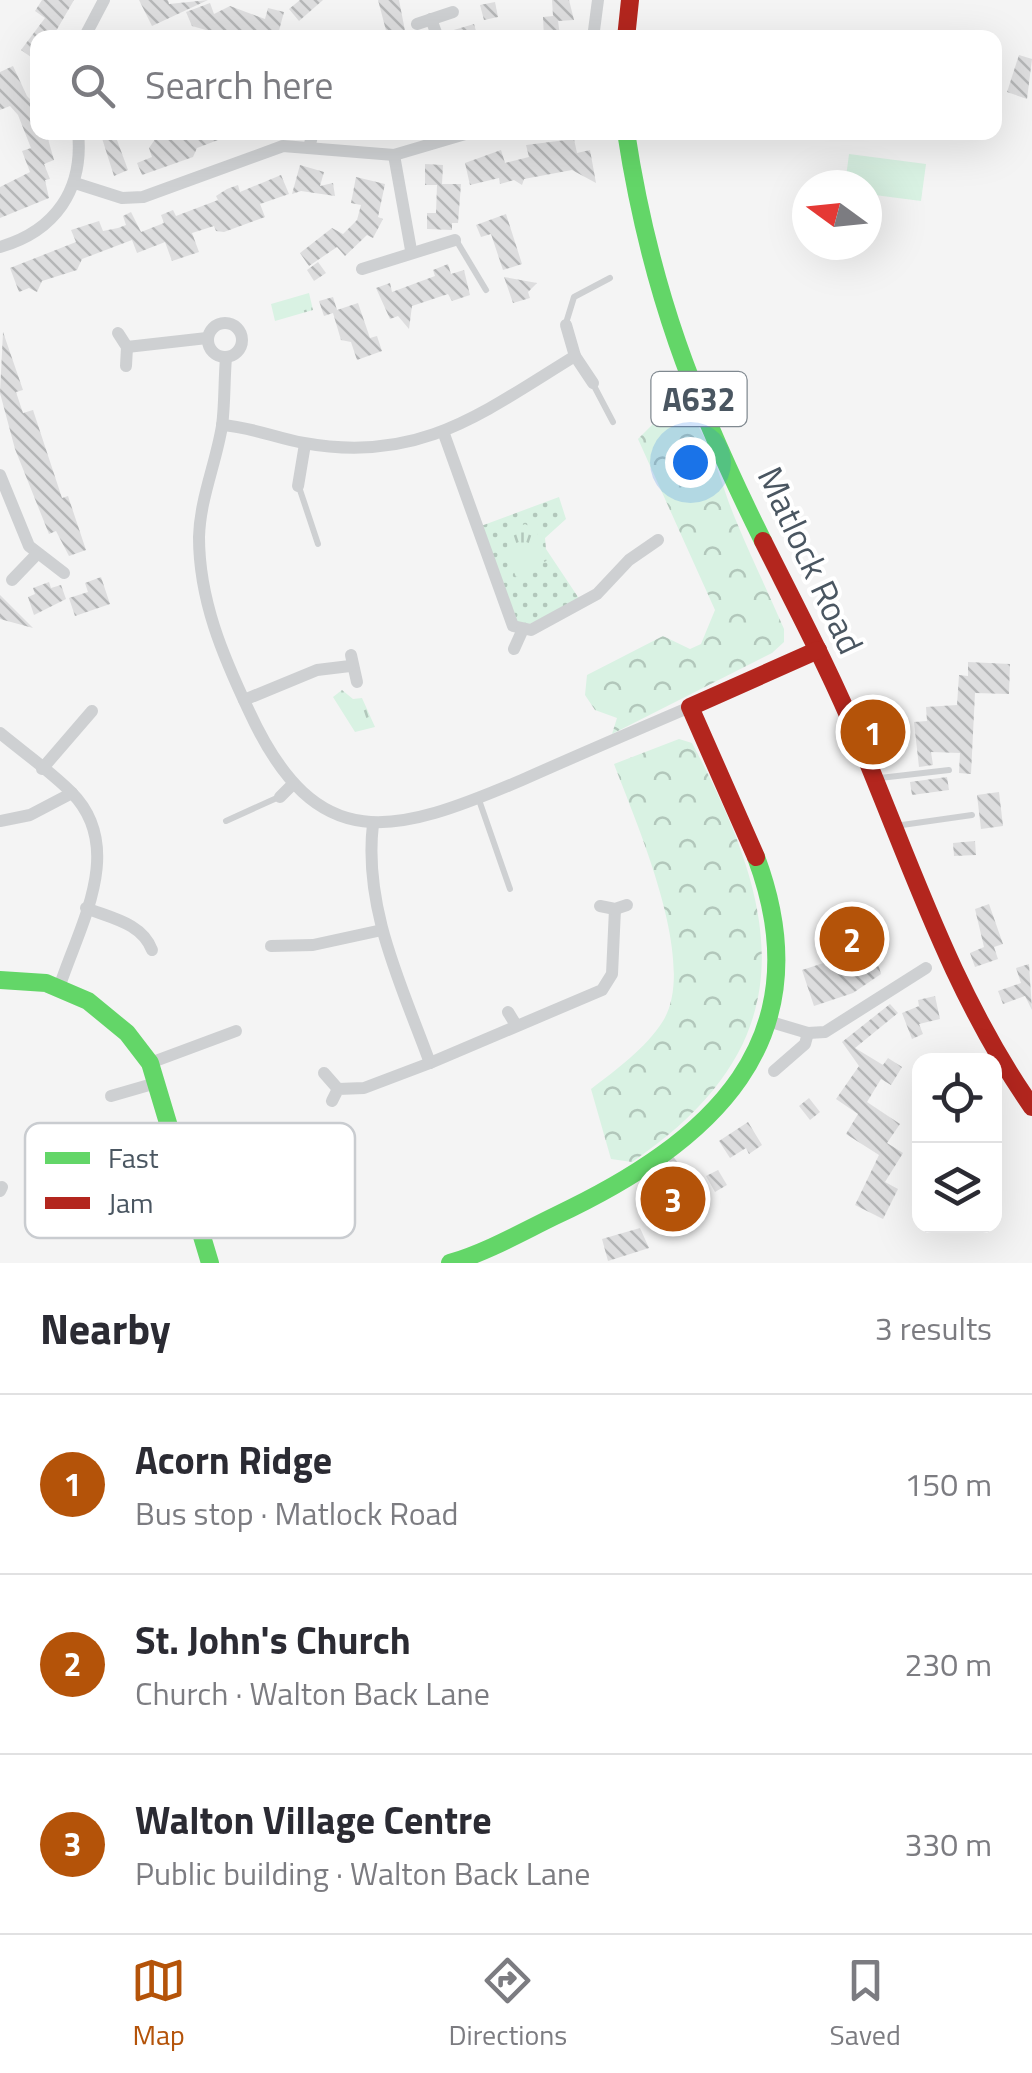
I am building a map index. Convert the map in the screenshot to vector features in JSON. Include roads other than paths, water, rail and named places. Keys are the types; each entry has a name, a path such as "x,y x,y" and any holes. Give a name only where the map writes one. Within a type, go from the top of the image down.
{"street":[{"path":"88,30 104,0"},
{"path":"593,30 598,0"},
{"path":"627,30 630,0"},
{"path":"416,24 453,12"},
{"path":"431,19 435,30"},
{"path":"0,247 28,239 46,227 76,183 78,140"},
{"path":"309,148 311,140"},
{"path":"76,183 122,198 143,196 283,146 394,155 444,140"},
{"name":"Matlock Road","path":"627,140 641,232 661,305 707,417 818,650 968,1012 1000,1066 1032,1107"},
{"path":"394,155 411,250"},
{"path":"362,268 411,250 455,240"},
{"path":"127,347 207,338 216,325 237,327 242,342 234,355 226,358 212,352 207,338"},
{"path":"566,325 574,356 592,383"},
{"path":"118,333 127,347 126,366"},
{"path":"222,425 305,444 379,448 444,434 574,356"},
{"path":"226,358 222,425 200,516 202,578 216,635 244,700 292,784 325,810 373,824 403,823 479,798 818,650"},
{"path":"444,434 475,537 507,618 523,629 544,624 597,594 629,560 658,540"},
{"path":"298,486 305,444"},
{"path":"0,475 13,515 36,555 64,573"},
{"path":"12,580 36,555"},
{"path":"514,649 523,629"},
{"path":"244,700 350,660 357,682"},
{"path":"450,1263 604,1195 668,1155 714,1116 757,1059 771,1022 778,962 765,890 690,707"},
{"path":"42,769 92,710"},
{"path":"0,732 72,793 97,834 97,879 58,988"},
{"path":"280,797 292,784"},
{"path":"0,820 30,815 72,793"},
{"path":"373,824 370,872 382,930 430,1064"},
{"path":"324,1073 336,1095 364,1088 602,990 612,974 621,907 600,906"},
{"path":"86,908 137,928 147,936 152,950"},
{"path":"270,946 314,944 382,930"},
{"path":"771,1022 808,1033 825,1032 926,968"},
{"path":"0,980 46,982 88,1000 126,1033 150,1063 168,1123"},
{"path":"508,1012 516,1026"},
{"path":"150,1063 236,1032"},
{"path":"774,1071 805,1044 808,1033"},
{"path":"111,1096 156,1083"},
{"path":"202,1238 210,1263"}],"lane":[{"path":"455,240 486,290"},
{"path":"566,325 574,297 610,278"},
{"path":"592,383 613,422"},
{"path":"298,486 306,496 318,544"},
{"path":"874,778 949,770"},
{"path":"226,821 280,797"},
{"path":"479,798 510,889"},
{"path":"894,826 972,815"},
{"path":"668,1155 704,1202"}],"place":[{"name":"Acorn Ridge","path":"873,732"},
{"name":"St. John's Church","path":"852,939"},
{"name":"Walton Village Centre","path":"673,1199"}]}
